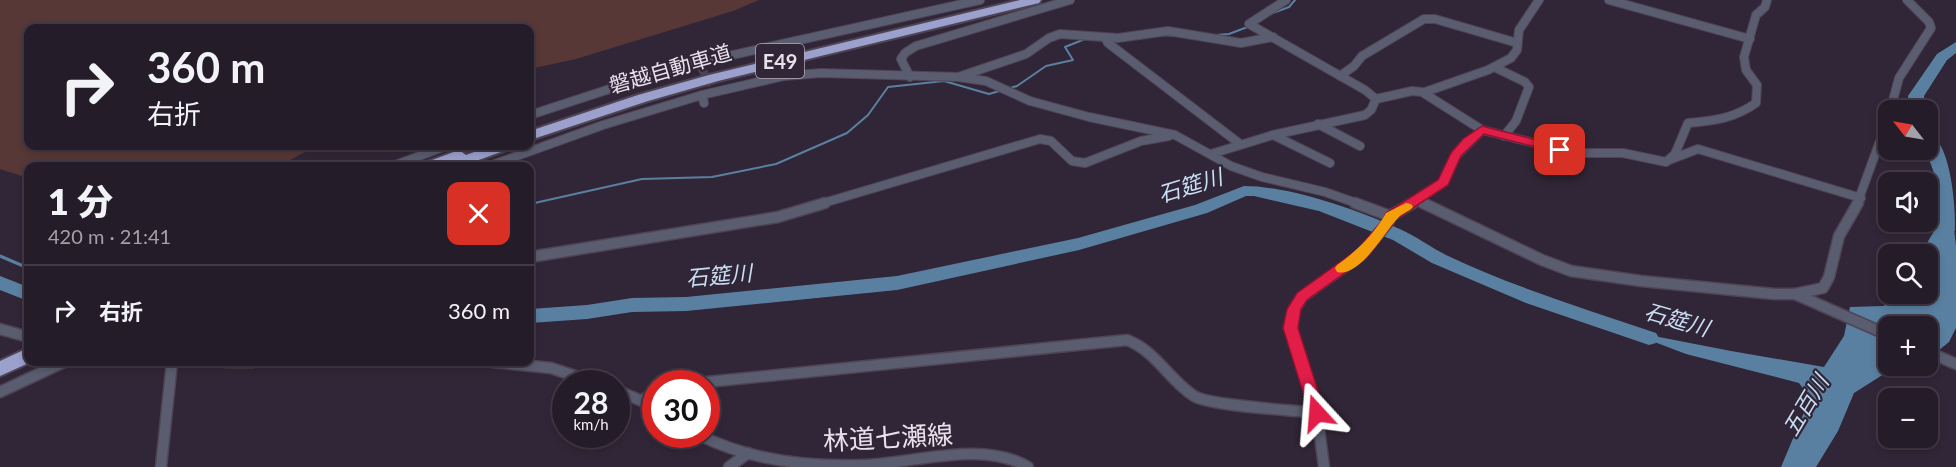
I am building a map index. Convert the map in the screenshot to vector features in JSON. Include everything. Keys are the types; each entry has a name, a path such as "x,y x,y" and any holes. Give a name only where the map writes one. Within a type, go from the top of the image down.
{"highway":[{"name":"磐越自動車道","path":"534,127 639,92 721,69 1012,0"},
{"name":"磐越自動車道","path":"534,135 643,98 714,78 1035,0"},
{"path":"440,162 472,150"},
{"path":"460,162 493,150"},
{"path":"0,358 24,347"},
{"path":"0,369 24,358"}],"street":[{"path":"534,114 586,95 698,65 980,0"},
{"path":"910,77 900,58 906,51 916,46 1070,0"},
{"path":"1286,0 1249,23 1376,99 1389,99 1413,90 1425,92 1482,130 1504,136 1575,153 1623,153 1659,162 1680,159 1691,150 1698,149 1861,198"},
{"path":"1514,42 1539,0"},
{"path":"1609,0 1750,39"},
{"path":"1669,160 1675,154 1684,126 1688,123 1719,121 1745,111 1756,103 1757,85 1746,70 1744,57 1756,15 1765,7 1767,0"},
{"path":"1890,100 1898,79 1931,28 1929,22 1907,0"},
{"path":"1340,76 1354,66 1362,56 1424,19 1435,19 1514,42"},
{"path":"958,77 1026,54 1056,35 1128,38 1168,31 1240,43 1273,37"},
{"path":"1105,38 1108,43 1240,144"},
{"path":"1425,92 1494,67 1515,54 1517,50 1514,42"},
{"path":"1494,67 1523,81 1529,87 1516,121 1504,136"},
{"path":"534,150 603,125 703,99 714,88 784,76 821,73 958,77 986,81 1018,97 1046,106 1159,130 1186,140 1231,166 1262,177 1325,192 1390,219"},
{"path":"1210,154 1273,135 1367,114 1376,99"},
{"path":"1318,124 1360,146"},
{"path":"1324,467 1317,413 1292,335 1292,314 1302,297 1349,264 1369,245 1390,219 1443,183 1455,156 1482,130"},
{"path":"1273,135 1330,163"},
{"path":"534,256 778,217 1040,139 1051,141 1072,161 1085,163 1152,138 1166,136 1186,140"},
{"path":"1417,200 1542,260 1571,271 1641,281 1795,294 1823,288 1829,277 1839,236 1861,198 1878,148"},
{"path":"404,162 435,150"},
{"path":"500,162 533,150"},
{"path":"1795,294 1878,331"},
{"path":"0,329 24,336"},
{"path":"720,381 1127,340 1143,348 1192,396 1202,400 1317,413"},
{"path":"1938,356 1956,364"},
{"path":"0,392 55,366"},
{"path":"161,467 172,366"},
{"path":"531,366 557,370"},
{"path":"630,395 642,400"},
{"name":"林道七瀬線","path":"720,446 748,453 836,465 995,454 1028,467"},
{"path":"729,467 748,453"}],"shaded area":[{"path":"0,0 759,0 733,11 576,59 534,68 534,24 24,24 24,150 309,150 286,162 24,162 24,177 0,169"}],"water":[{"path":"1951,202 1956,246 1956,328 1949,342 1938,351 1938,316 1878,316 1878,376 1881,376 1854,393 1838,431 1816,467 1781,467 1810,398 1799,383 1686,354 1623,330 1824,367 1844,336 1850,307 1884,306 1885,304 1938,304 1938,244 1926,244 1933,232 1938,232 1938,224"}],"waterway":[{"path":"1268,15 1289,7 1295,0"},
{"path":"1216,35 1229,34 1250,26"},
{"path":"1160,35 1180,36"},
{"path":"1119,41 1148,37"},
{"path":"534,203 642,179 712,177 776,164 847,133 868,115 888,87 944,81 989,94 1017,86 1046,66 1073,60 1065,47 1085,39"},
{"name":"五百川","path":"1917,100 1916,96 1942,57 1956,46"},
{"name":"五百川","path":"1938,160 1948,195 1949,218 1946,230"},
{"name":"石筵川","path":"534,316 587,312 632,305 686,304 897,283 1079,244 1201,209 1244,191 1254,191 1307,201 1325,207 1399,236 1439,259 1533,298 1649,338"},
{"path":"0,256 24,266"},
{"name":"石筵川","path":"0,283 24,292"}],"tunnel":[{"path":"701,68 712,85"}],"slow traffic":[{"path":"1342,268 1362,254 1389,221 1390,216 1406,207"}],"route":[{"path":"1317,413 1291,328 1294,309 1302,297 1362,254 1389,221 1390,216 1443,183 1455,156 1482,130 1560,150"}]}
